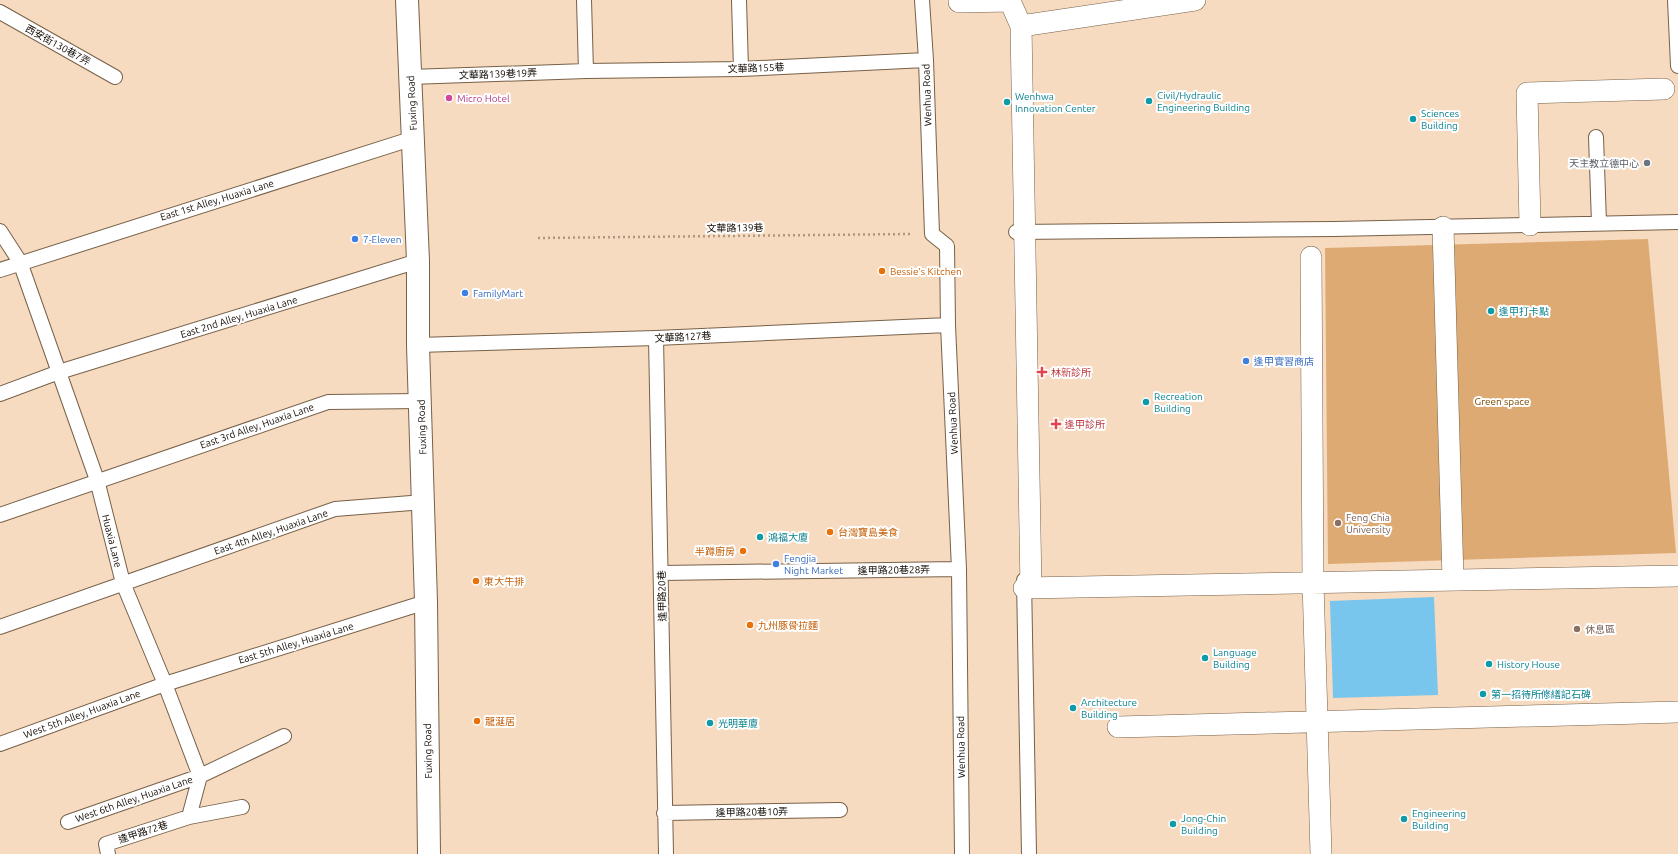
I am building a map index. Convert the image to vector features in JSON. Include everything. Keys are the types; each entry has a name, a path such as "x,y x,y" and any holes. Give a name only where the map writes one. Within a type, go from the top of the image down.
{"street":[{"name":"Fuxing Road","path":"407,0 418,261 418,345 421,401 426,602 429,854"},
{"path":"959,2 1010,0 1021,26 1019,229 1028,588 1678,576"},
{"path":"1021,26 1194,0"},
{"path":"1530,225 1527,93 1664,89"},
{"path":"1443,227 1453,580"},
{"path":"1311,257 1314,582 1321,854"},
{"path":"1118,727 1318,723 1678,712"}],"lane":[{"path":"584,0 586,71"},
{"path":"739,0 741,69"},
{"name":"Wenhua Road","path":"922,0 926,60 932,234 947,246 948,325 959,569 962,854"},
{"path":"1675,0 1678,66"},
{"name":"西安街130巷7弄","path":"0,12 115,77"},
{"name":"文華路155巷","path":"586,71 741,69 926,60"},
{"name":"文華路139巷19弄","path":"410,77 586,71"},
{"path":"1596,137 1599,223"},
{"name":"East 1st Alley, Huaxia Lane","path":"0,270 20,262 414,138"},
{"path":"1019,229 1443,227 1678,222"},
{"name":"Huaxia Lane","path":"0,231 20,262 97,480 123,583 165,684 200,776"},
{"name":"East 2nd Alley, Huaxia Lane","path":"0,394 59,372 418,261"},
{"name":"文華路127巷","path":"418,345 656,338 948,325"},
{"name":"逢甲路20巷","path":"656,338 664,813 666,854"},
{"name":"East 3rd Alley, Huaxia Lane","path":"0,514 328,402 421,401"},
{"name":"East 4th Alley, Huaxia Lane","path":"0,627 335,509 424,502"},
{"name":"逢甲路20巷28弄","path":"661,573 959,569"},
{"path":"1028,588 1029,854"},
{"name":"East 5th Alley, Huaxia Lane","path":"165,684 426,602"},
{"name":"West 5th Alley, Huaxia Lane","path":"0,744 165,684"},
{"name":"West 6th Alley, Huaxia Lane","path":"68,822 200,776 284,736"},
{"path":"200,776 189,816 242,807"},
{"name":"逢甲路20巷10弄","path":"664,813 840,810"},
{"name":"逢甲路72巷","path":"108,854 106,844 189,816"}],"path":[{"name":"文華路139巷","path":"538,238 932,234"}],"green space":[{"name":"Green space","path":"1648,239 1676,553 1328,564 1325,248"}],"water":[{"path":"1434,597 1438,695 1333,698 1330,601"}],"place":[{"name":"Micro Hotel","path":"449,98"},
{"name":"Civil/Hydraulic Engineering Building","path":"1149,101"},
{"name":"Wenhwa Innovation Center","path":"1007,102"},
{"name":"Sciences Building","path":"1413,119"},
{"name":"天主教立德中心","path":"1647,163"},
{"name":"7-Eleven","path":"355,239"},
{"name":"Bessie's Kitchen","path":"882,271"},
{"name":"FamilyMart","path":"465,293"},
{"name":"逢甲打卡點","path":"1491,311"},
{"name":"逢甲實習商店","path":"1246,361"},
{"name":"林新診所","path":"1042,372"},
{"name":"Recreation Building","path":"1146,402"},
{"name":"逢甲診所","path":"1056,424"},
{"name":"Feng Chia University","path":"1338,523"},
{"name":"台灣寶島美食","path":"830,532"},
{"name":"鴻福大廈","path":"760,537"},
{"name":"半蹲廚房","path":"743,551"},
{"name":"Fengjia Night Market","path":"776,564"},
{"name":"東大牛排","path":"476,581"},
{"name":"九州豚骨拉麵","path":"750,625"},
{"name":"休息區","path":"1577,629"},
{"name":"Language Building","path":"1205,658"},
{"name":"History House","path":"1489,664"},
{"name":"第一招待所修繕記石碑","path":"1483,694"},
{"name":"Architecture Building","path":"1073,708"},
{"name":"龍涎居","path":"477,721"},
{"name":"光明華廈","path":"710,723"},
{"name":"Engineering Building","path":"1404,819"},
{"name":"Jong-Chin Building","path":"1173,824"}]}
